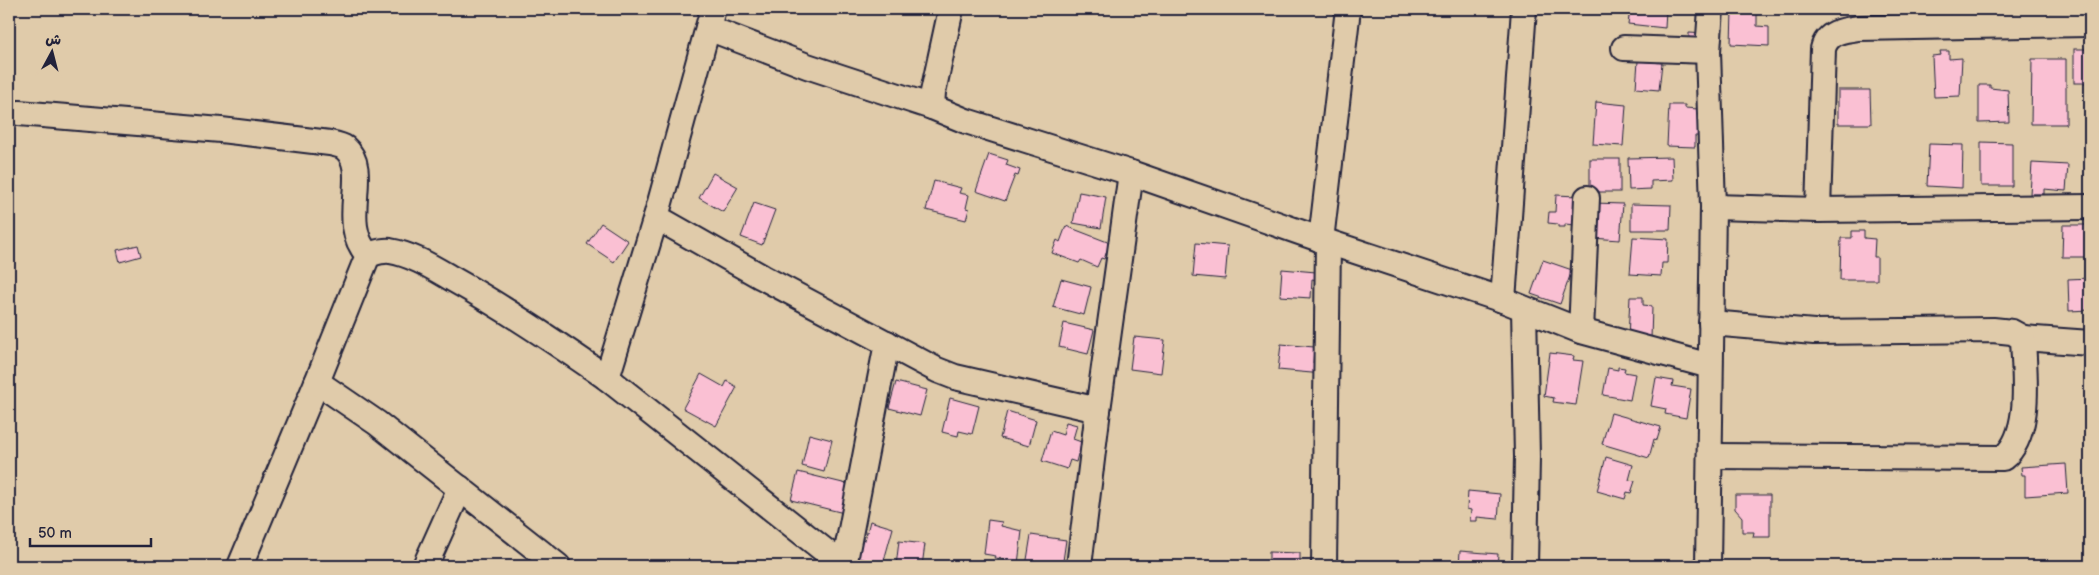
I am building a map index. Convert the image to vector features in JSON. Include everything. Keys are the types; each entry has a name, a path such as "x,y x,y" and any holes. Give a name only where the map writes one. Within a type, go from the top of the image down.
{"street":[{"path":"932,107 933,92 951,9"},
{"path":"1324,566 1325,241 1348,9"},
{"path":"1524,9 1514,305 1527,457 1525,566"},
{"path":"1708,566 1713,207 1708,51 1711,9"},
{"path":"608,378 656,217 711,19 808,66 932,107 966,121 1131,173 1514,305 1581,331 1710,366"},
{"path":"1818,210 1823,49 1825,42 1830,36 1843,30 1858,28 2090,24"},
{"path":"1624,48 1708,51"},
{"path":"19,113 221,130 344,146 356,165 354,225 361,248 368,255"},
{"path":"1079,566 1098,410 1131,173"},
{"path":"1581,331 1587,198"},
{"path":"1713,207 1818,210 2090,207"},
{"path":"656,217 762,278 937,370 955,377 1098,410"},
{"path":"240,566 368,255 383,250 392,251 425,263 504,309 608,378 844,566 887,343"},
{"path":"1711,323 1814,332 1993,330 2012,332 2023,338 2090,343"},
{"path":"1710,456 2003,458 2012,449 2025,408 2023,338"},
{"path":"317,382 377,423 558,566"},
{"path":"425,566 460,488"}],"building":[{"path":"1630,9 1666,9 1665,28 1628,24"},
{"path":"1920,9 1920,10 1893,10"},
{"path":"1928,9 1965,9 1965,11 1928,11"},
{"path":"1978,9 2006,9 2005,17 1977,14"},
{"path":"1732,11 1757,12 1757,26 1769,27 1769,46 1731,44"},
{"path":"1689,33 1706,34 1689,45"},
{"path":"2074,49 2090,49 2090,83 2074,83"},
{"path":"1940,51 1949,51 1949,59 1962,58 1960,96 1934,97 1932,56 1941,55"},
{"path":"2032,59 2066,59 2066,124 2031,124"},
{"path":"1638,61 1662,63 1659,90 1636,88"},
{"path":"1979,85 1990,85 1990,88 2008,90 2009,122 1979,123"},
{"path":"1838,90 1870,90 1871,124 1838,124"},
{"path":"1596,102 1626,105 1623,146 1593,144"},
{"path":"1669,105 1685,105 1685,108 1698,109 1698,136 1695,136 1695,147 1667,146"},
{"path":"1981,142 2012,143 2012,186 1981,186"},
{"path":"1929,144 1963,145 1962,188 1927,186"},
{"path":"989,154 1008,160 1006,165 1020,170 1018,176 1015,175 1005,201 976,191"},
{"path":"1672,157 1673,180 1651,181 1651,189 1629,190 1628,158"},
{"path":"1590,159 1620,159 1620,192 1590,192"},
{"path":"2032,163 2068,165 2066,191 2044,189 2044,194 2030,194"},
{"path":"713,173 738,187 723,212 699,198"},
{"path":"934,181 961,188 959,193 969,195 966,208 969,209 966,220 926,210"},
{"path":"1079,192 1106,197 1101,228 1073,223"},
{"path":"1556,195 1577,196 1575,225 1565,224 1565,227 1558,227 1558,224 1548,223 1549,212 1555,212"},
{"path":"754,203 775,210 762,245 741,237"},
{"path":"1594,203 1623,204 1620,240 1592,238"},
{"path":"1631,204 1671,205 1670,230 1631,230"},
{"path":"601,223 628,241 614,262 587,244"},
{"path":"2063,225 2090,225 2090,257 2062,257"},
{"path":"1066,226 1110,243 1104,259 1101,258 1097,267 1081,260 1079,263 1052,253 1057,240 1060,242"},
{"path":"1852,231 1864,231 1864,238 1875,239 1874,257 1877,257 1877,280 1840,280 1841,238 1852,238"},
{"path":"1633,237 1668,239 1667,263 1662,263 1661,276 1630,274"},
{"path":"1196,243 1228,246 1225,279 1193,276"},
{"path":"138,245 141,256 120,262 117,250"},
{"path":"1543,260 1572,270 1560,304 1531,294"},
{"path":"1282,269 1316,272 1316,280 1312,279 1311,298 1280,296"},
{"path":"2090,278 2090,310 2069,311 2068,279"},
{"path":"1061,279 1091,287 1084,315 1053,307"},
{"path":"1630,297 1643,297 1643,305 1652,306 1651,339 1628,338"},
{"path":"1064,323 1094,330 1088,354 1059,347"},
{"path":"1134,337 1165,340 1161,373 1130,369"},
{"path":"1281,344 1314,347 1313,363 1324,364 1323,374 1278,370"},
{"path":"1550,353 1574,356 1573,360 1583,361 1576,405 1553,402 1554,398 1544,396"},
{"path":"1618,367 1625,368 1624,372 1635,374 1630,400 1603,395 1608,368 1618,370"},
{"path":"701,374 724,387 727,381 737,387 716,426 683,408"},
{"path":"1656,378 1673,381 1672,386 1691,389 1686,418 1665,414 1666,409 1651,406"},
{"path":"896,382 927,390 920,416 889,408"},
{"path":"950,398 979,406 972,434 959,431 958,436 942,432"},
{"path":"1007,411 1036,420 1029,446 1000,438"},
{"path":"1611,413 1661,427 1657,440 1654,439 1649,458 1602,444"},
{"path":"1066,422 1077,425 1073,439 1084,443 1081,455 1078,454 1076,462 1070,460 1067,469 1042,461 1051,431 1063,435"},
{"path":"809,434 832,440 824,472 802,466"},
{"path":"1606,457 1633,465 1629,480 1635,481 1631,493 1627,492 1625,499 1597,491"},
{"path":"2066,464 2068,493 2025,496 2025,475 2022,475 2021,467"},
{"path":"798,472 851,485 844,513 791,500"},
{"path":"1468,491 1500,494 1498,519 1477,517 1477,521 1470,521 1471,510 1467,509"},
{"path":"1735,495 1770,495 1770,537 1753,537 1754,532 1742,532 1742,517 1735,509"},
{"path":"988,520 1002,522 1001,526 1022,531 1018,564 1004,562 1004,559 984,554"},
{"path":"870,521 893,528 883,564 855,557 861,539 865,540"},
{"path":"1031,535 1066,540 1064,566 1026,566"},
{"path":"899,541 925,544 922,566 896,566"},
{"path":"1460,551 1498,554 1497,566 1459,566"},
{"path":"1269,552 1300,553 1300,566 1269,566"}]}
